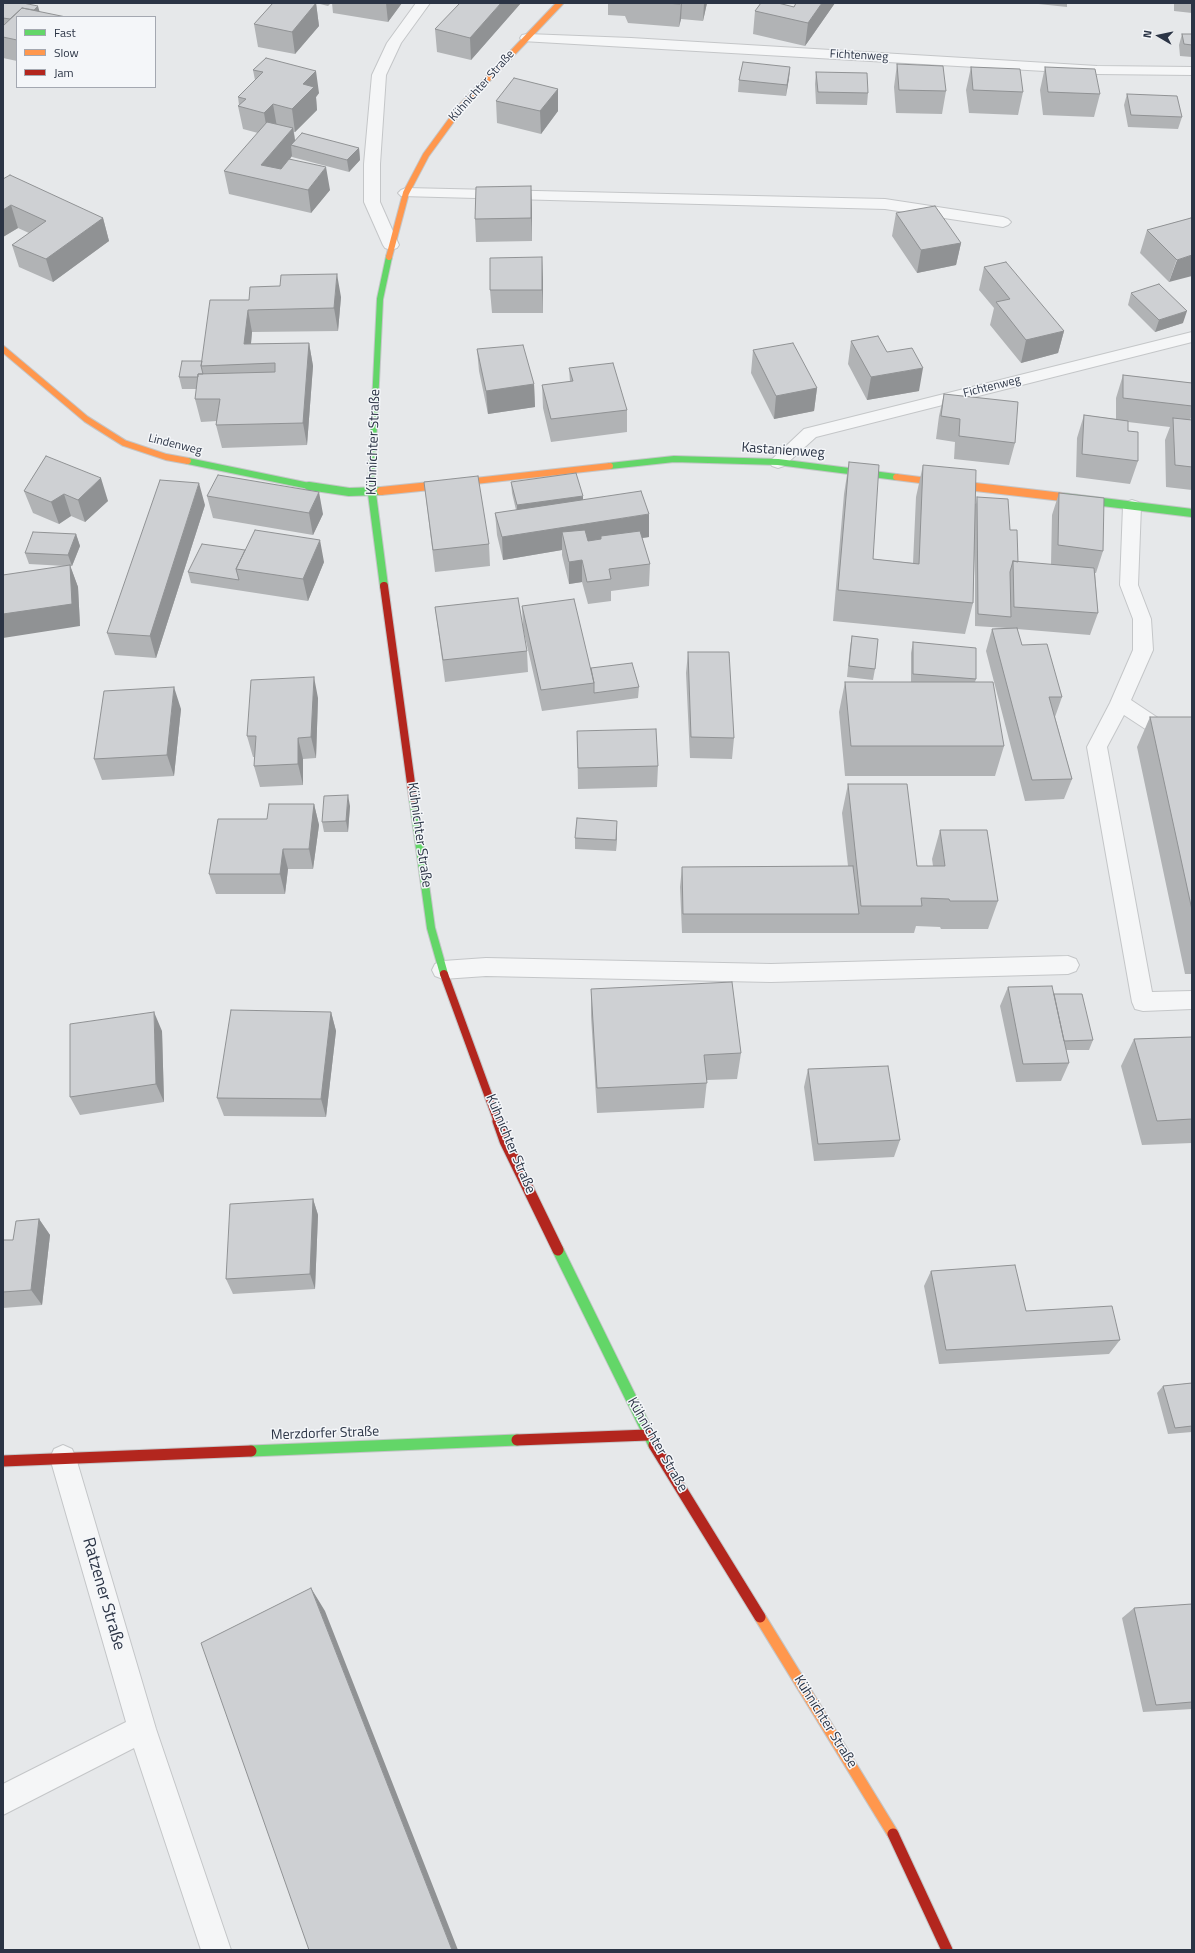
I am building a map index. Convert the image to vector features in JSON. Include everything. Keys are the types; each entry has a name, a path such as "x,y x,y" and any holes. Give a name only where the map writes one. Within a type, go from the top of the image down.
{"street":[{"path":"391,245 372,202 372,164 379,75 394,43 423,3"},
{"name":"Kühnichter Straße","path":"560,3 461,107 426,155 406,193 391,245 380,298 371,492 431,928 443,970 506,1141 648,1435 888,1824 947,1950"},
{"name":"Fichtenweg","path":"527,38 631,42 1097,70 1192,71"},
{"path":"406,193 885,204 1003,222"},
{"name":"Fichtenweg","path":"778,462 810,433 1192,337"},
{"name":"Lindenweg","path":"3,349 86,419 124,443 166,457 286,482 337,491 371,492"},
{"name":"Kastanienweg","path":"371,492 674,459 778,462 1192,513"},
{"path":"1132,506 1129,585 1142,619 1143,650 1120,703 1097,747 1144,1002 1192,1000"},
{"path":"1120,703 1160,729 1192,730"},
{"path":"443,970 486,967 771,973 1068,965"},
{"name":"Merzdorfer Straße","path":"3,1461 648,1435"},
{"name":"Ratzener Straße","path":"63,1458 142,1729 216,1950"},
{"path":"3,1800 142,1729"}],"building":[{"path":"3,3 23,3 38,6 34,10 22,8 10,19 3,18"},
{"path":"273,3 316,3 292,32 254,24"},
{"path":"460,3 501,3 470,38 435,29"},
{"path":"761,3 778,3 794,7 796,3 822,3 808,23 755,11"},
{"path":"22,8 61,16 16,16 16,40 3,37 3,26"},
{"path":"1182,34 1192,34 1192,45 1184,44"},
{"path":"266,58 316,71 303,84 314,87 292,109 273,104 264,113 238,106 246,99 238,97 263,72 253,70"},
{"path":"743,62 790,67 787,85 739,80"},
{"path":"897,64 943,66 946,91 899,90"},
{"path":"971,67 1020,69 1023,92 973,90"},
{"path":"1045,67 1095,69 1100,94 1048,92"},
{"path":"816,72 867,73 868,93 818,92"},
{"path":"514,78 558,89 540,111 496,101"},
{"path":"1127,94 1177,96 1182,117 1131,115"},
{"path":"267,122 293,128 261,165 281,169 289,159 326,167 308,190 224,171"},
{"path":"302,133 359,148 347,160 291,145"},
{"path":"10,175 103,218 46,259 12,245 46,221 11,205 3,210 3,179"},
{"path":"531,186 531,218 475,219 476,187"},
{"path":"935,206 961,243 921,250 896,213"},
{"path":"1191,218 1192,255 1177,260 1147,230"},
{"path":"542,257 542,290 490,290 490,258"},
{"path":"1006,262 1064,331 1026,340 996,302 1010,299 984,267"},
{"path":"337,274 334,308 248,310 244,344 309,343 303,423 216,425 220,399 195,399 198,374 275,372 275,363 201,366 210,300 249,300 250,287 280,286 281,275"},
{"path":"1159,284 1187,311 1159,320 1131,293"},
{"path":"878,336 887,352 912,348 923,368 871,377 851,341"},
{"path":"793,343 817,388 776,396 753,350"},
{"path":"523,345 534,384 486,391 477,349"},
{"path":"182,361 202,361 201,366 203,374 198,374 198,377 179,377"},
{"path":"613,363 627,410 551,419 542,385 573,381 569,368"},
{"path":"1123,375 1192,383 1192,406 1123,398"},
{"path":"944,394 1018,402 1015,443 959,436 960,419 941,416"},
{"path":"1084,415 1128,421 1128,431 1138,432 1138,461 1082,454"},
{"path":"1173,418 1192,420 1192,467 1175,465"},
{"path":"46,456 101,478 78,500 64,494 51,502 24,491"},
{"path":"849,462 879,465 873,559 919,564 923,465 976,470 973,603 838,590"},
{"path":"576,473 583,496 517,505 511,482"},
{"path":"218,475 319,492 309,513 207,496"},
{"path":"478,476 489,544 433,550 424,482"},
{"path":"160,480 199,483 150,636 107,633"},
{"path":"641,491 649,514 502,537 495,513"},
{"path":"1059,493 1104,498 1103,551 1058,545"},
{"path":"977,497 1008,499 1010,530 1017,530 1018,562 1013,561 1010,572 1011,617 978,614"},
{"path":"255,530 320,540 303,579 236,569"},
{"path":"585,530 588,541 601,539 601,536 640,531 650,564 609,569 611,579 587,582 582,560 569,562 562,532"},
{"path":"33,532 76,534 68,555 25,553"},
{"path":"202,544 245,550 236,569 239,580 188,572"},
{"path":"1013,561 1094,568 1098,613 1014,607"},
{"path":"70,565 72,604 3,614 3,575"},
{"path":"518,598 527,651 443,660 435,607"},
{"path":"574,599 594,683 541,690 522,606"},
{"path":"1017,628 1022,645 1047,644 1062,697 1049,697 1072,779 1032,780 992,629"},
{"path":"852,636 878,639 875,669 849,666"},
{"path":"913,642 976,648 976,679 913,674"},
{"path":"688,652 729,652 734,738 691,737"},
{"path":"632,663 639,687 594,693 591,668"},
{"path":"314,677 311,737 298,738 298,764 254,766 256,736 247,736 251,680"},
{"path":"845,682 993,682 1004,746 851,746"},
{"path":"174,687 167,755 94,759 104,691"},
{"path":"1150,717 1192,717 1192,910"},
{"path":"656,729 658,766 578,768 577,731"},
{"path":"848,784 907,784 917,866 945,866 940,830 987,830 998,901 950,901 949,899 921,898 922,906 861,906"},
{"path":"348,795 346,821 322,822 324,796"},
{"path":"269,804 314,804 309,849 283,849 280,874 209,874 218,819 267,819"},
{"path":"577,818 617,821 616,840 575,838"},
{"path":"853,866 859,914 683,914 682,867"},
{"path":"732,982 741,1053 704,1055 707,1083 597,1088 591,989"},
{"path":"1052,986 1069,1063 1023,1064 1008,987"},
{"path":"1054,994 1082,994 1093,1040 1064,1041"},
{"path":"231,1010 331,1012 321,1099 217,1098"},
{"path":"154,1012 156,1084 70,1097 70,1024"},
{"path":"1192,1037 1192,1119 1157,1121 1134,1039"},
{"path":"888,1066 900,1140 818,1144 808,1069"},
{"path":"313,1199 310,1274 226,1279 230,1204"},
{"path":"39,1219 31,1290 3,1292 3,1240 13,1240 16,1221"},
{"path":"1015,1265 1026,1311 1112,1306 1120,1340 946,1350 931,1271"},
{"path":"1192,1383 1192,1426 1175,1428 1163,1386"},
{"path":"311,1588 452,1950 309,1950 201,1643"},
{"path":"1192,1604 1192,1702 1156,1705 1134,1608"}],"traffic: fast":[{"path":"384,586 371,492 380,299 389,257"},
{"path":"610,466 674,459 778,462 896,477"},
{"path":"188,461 331,490 349,492 381,491"},
{"path":"1062,497 1192,513"},
{"path":"413,798 431,928 444,974"},
{"path":"558,1250 654,1445"},
{"path":"251,1451 517,1440"}],"traffic: slow":[{"path":"389,257 406,193 426,155 461,107 560,3"},
{"path":"3,349 86,419 124,443 166,457 188,461"},
{"path":"381,491 610,466"},
{"path":"896,477 1062,497"},
{"path":"760,1617 893,1834"}],"traffic: jam":[{"path":"384,586 413,798"},
{"path":"444,974 505,1141 558,1250"},
{"path":"517,1440 648,1435"},
{"path":"654,1445 760,1617"},
{"path":"3,1461 251,1451"},
{"path":"893,1834 947,1950"}]}
